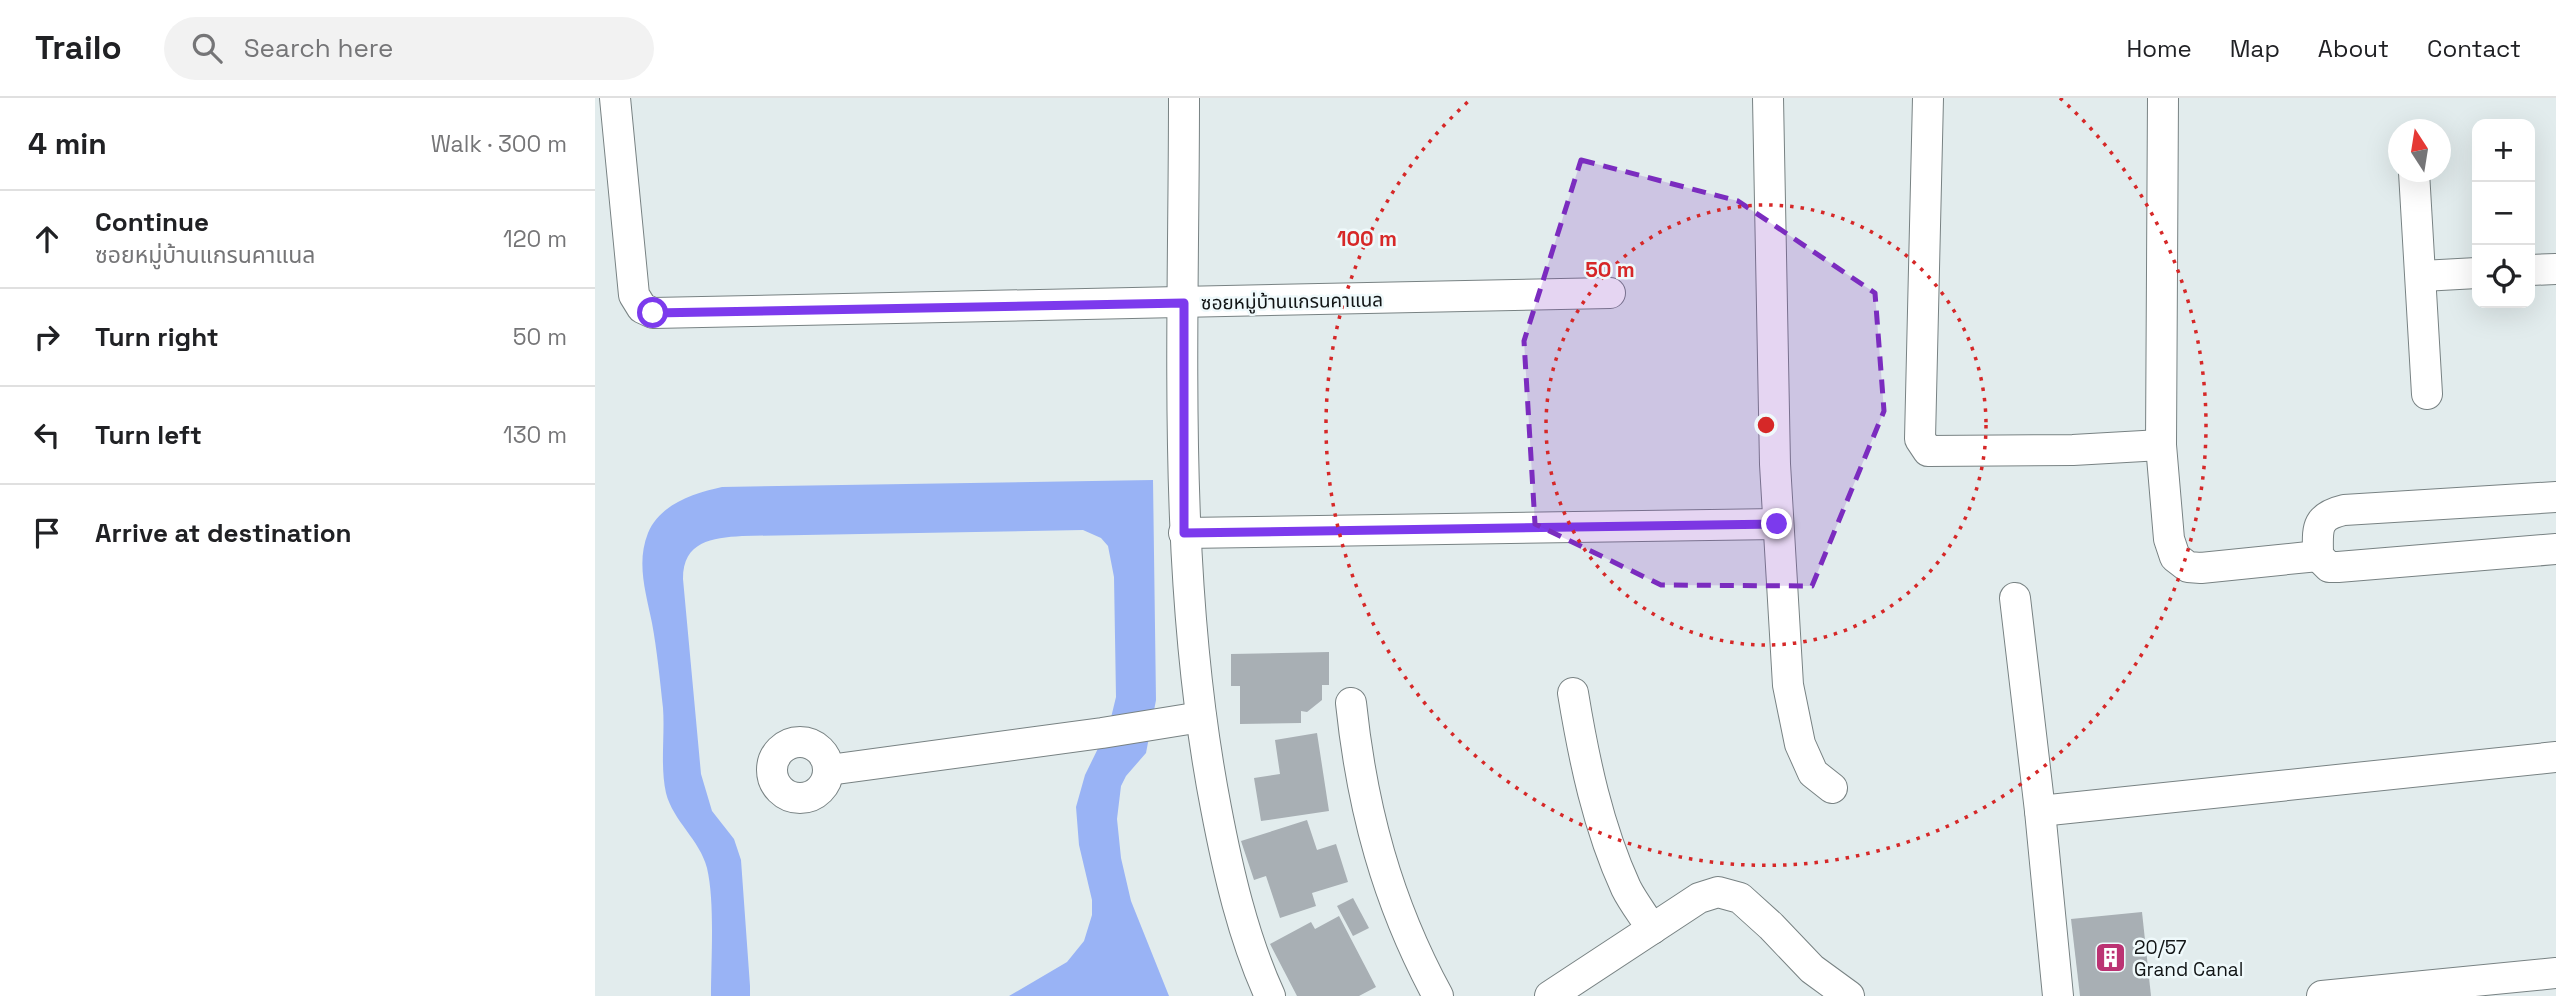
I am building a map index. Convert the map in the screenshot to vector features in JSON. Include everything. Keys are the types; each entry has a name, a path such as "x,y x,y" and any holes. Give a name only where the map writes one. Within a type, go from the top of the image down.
{"street":[{"name":"ซอยหมู่บ้านแกรนคาแนล","path":"615,98 634,295 642,308 653,313 1610,293"},
{"path":"1184,98 1184,533 1201,717 1221,835 1237,903 1271,996"},
{"path":"1768,98 1777,524 1788,685 1800,744 1813,773 1832,788"},
{"path":"1928,98 1920,439 1928,451 2073,450 2161,445"},
{"path":"2163,98 2161,445 2169,539 2175,557 2188,567 2201,568 2318,556"},
{"path":"2415,182 2427,394"},
{"path":"2535,271 2556,269"},
{"path":"2422,276 2472,273"},
{"path":"2556,497 2330,513 2318,527 2318,556 2329,566 2338,567 2556,549"},
{"path":"1184,533 1777,524"},
{"path":"2015,598 2058,996"},
{"path":"1573,693 1588,775 1608,846 1628,890 1653,929"},
{"path":"1351,703 1356,756 1374,840 1412,947 1438,996"},
{"path":"829,770 1201,717"},
{"path":"2040,811 2556,757"},
{"path":"1551,996 1699,898 1718,892 1740,898 1812,969 1849,996"},
{"path":"2322,996 2556,973"}],"highlighted area":[{"path":"1581,160 1738,201 1875,293 1884,411 1812,586 1661,585 1535,524 1524,341"}],"water":[{"path":"1153,480 1156,700 1146,753 1121,786 1117,819 1121,858 1131,901 1169,996 1009,996 1067,962 1084,941 1092,915 1092,900 1079,845 1076,807 1085,775 1109,726 1116,697 1114,577 1108,546 1101,538 1083,530 742,536 710,540 694,549 684,566 683,579 701,774 712,811 734,839 741,860 750,986 750,996 711,996 712,914 707,868 699,848 674,813 664,783 663,708 642,567 644,544 653,523 679,501 722,487"}],"building":[{"path":"1329,652 1329,685 1322,685 1322,700 1307,712 1301,711 1301,723 1240,724 1240,686 1231,686 1231,654"},
{"path":"1317,733 1329,811 1261,821 1254,778 1280,774 1275,740"},
{"path":"1307,820 1317,850 1336,844 1348,882 1312,893 1316,906 1280,918 1266,876 1254,880 1241,841"},
{"path":"1353,898 1369,928 1353,936 1337,906"},
{"name":"20/57 Grand Canal","path":"2142,912 2151,996 2080,996 2071,919"},
{"path":"1339,916 1376,987 1359,996 1297,996 1270,944 1311,922 1315,929"}],"place":[{"name":"20/57 Grand Canal","path":"2111,958"}],"route":[{"path":"653,313 1184,303 1184,533 1777,524"}]}
